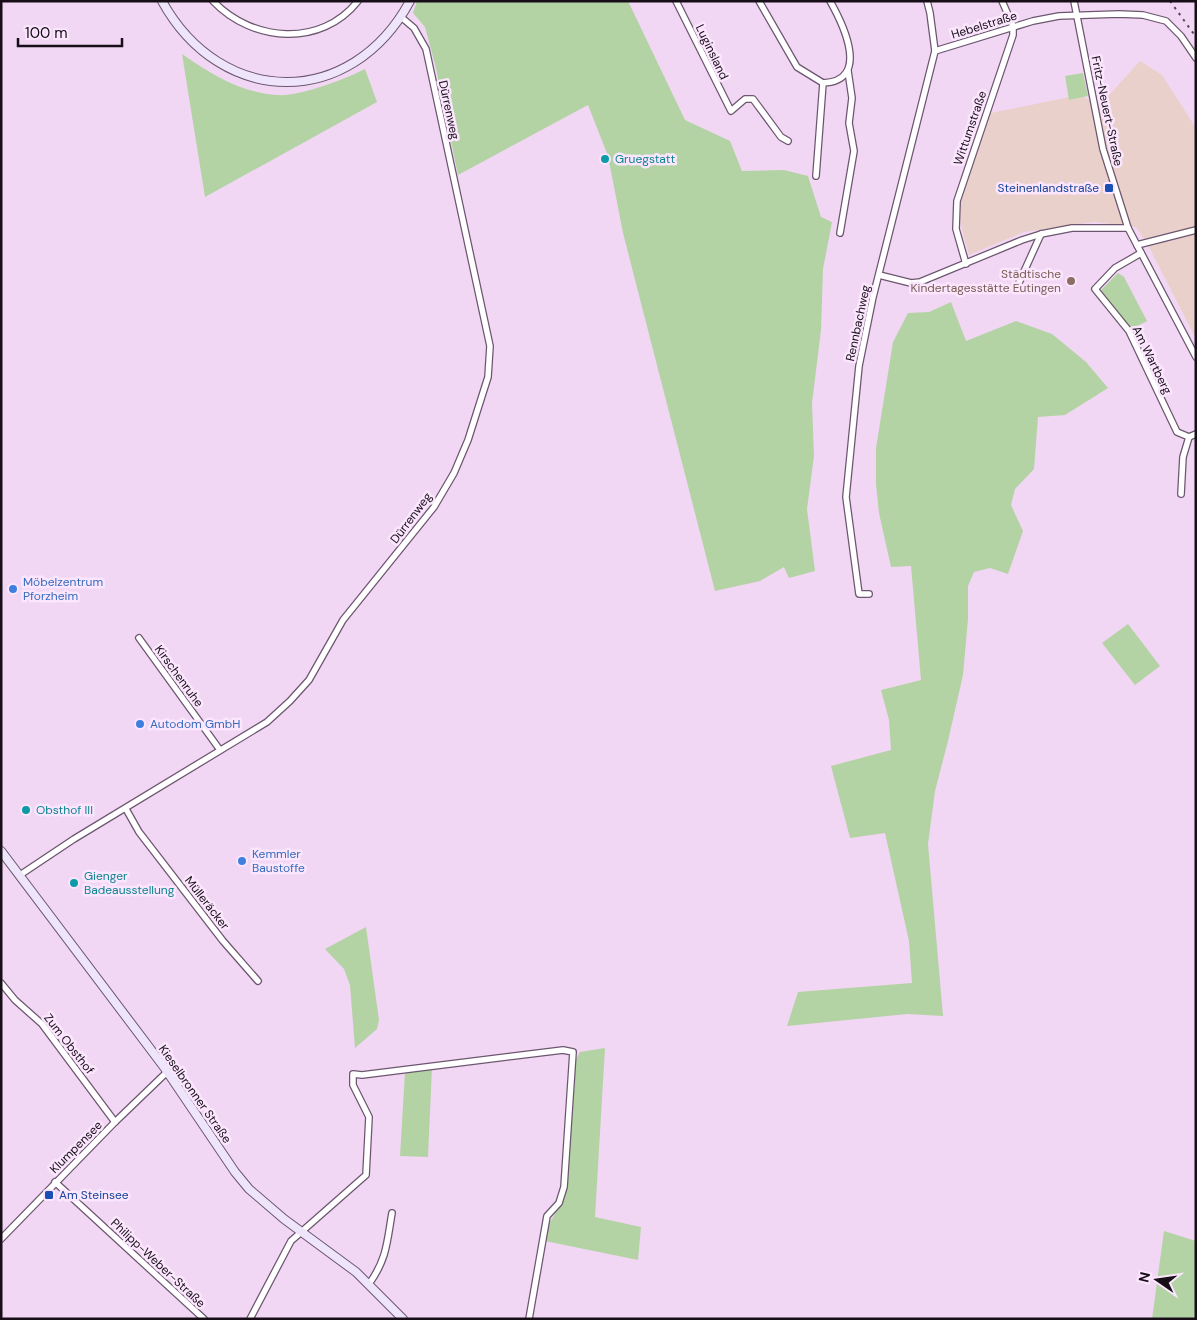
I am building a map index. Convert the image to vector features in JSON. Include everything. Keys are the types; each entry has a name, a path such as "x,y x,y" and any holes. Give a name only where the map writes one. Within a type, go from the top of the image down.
{"street":[{"path":"162,1 185,36 213,60 243,74 278,81 314,79 350,67 376,48 401,17 410,1"},
{"path":"213,1 234,19 249,27 262,32 287,34 315,30 341,19 358,1"},
{"name":"Luginsland","path":"676,1 731,111 745,99 753,99 781,137 788,141"},
{"path":"759,1 797,67 824,83 840,80 848,71"},
{"path":"830,1 845,31 850,60 848,71 852,98 849,122 854,151 840,234"},
{"path":"926,1 930,13 935,51"},
{"path":"1002,1 1013,26"},
{"name":"Fritz-Neuert-Straße","path":"1074,1 1103,149 1128,228 1196,357"},
{"name":"Hebelstraße","path":"935,51 1013,26 1059,16 1077,17 1119,14 1159,18 1182,36 1196,58"},
{"name":"Dürrenweg","path":"20,875 267,722 309,680 343,620 434,506 454,473 468,440 488,377 490,346 426,50 414,28 401,17"},
{"name":"Wittumstraße","path":"966,264 956,229 956,201 1013,35 1013,26"},
{"name":"Rennbachweg","path":"869,594 859,594 846,497 859,366 879,275 935,51"},
{"path":"816,176 824,83"},
{"path":"879,275 911,283 920,282 1041,234 1072,228 1128,228"},
{"path":"1137,245 1196,230"},
{"path":"1017,288 1041,234"},
{"name":"Am Wartberg","path":"1141,253 1115,268 1095,289 1129,330 1177,432 1189,437"},
{"path":"1181,494 1183,457 1189,437 1196,434"},
{"name":"Kirschenruhe","path":"138,638 220,750"},
{"name":"Mülleräcker","path":"126,809 139,832 224,941 258,981"},
{"name":"Kieselbronner Straße","path":"1,851 167,1072 235,1172 249,1189 369,1284 403,1319"},
{"name":"Zum Obsthof","path":"1,983 15,1000 42,1024 115,1122"},
{"path":"250,1319 291,1241 366,1175 369,1117 353,1085 353,1074 362,1075 563,1050 573,1052 564,1187 559,1203 547,1216 529,1319"},
{"name":"Klumpensee","path":"1,1239 55,1182 167,1072"},
{"name":"Philipp-Weber-Straße","path":"55,1182 204,1319"},
{"path":"369,1284 384,1258 392,1213"}],"shaded area":[{"path":"1140,61 1162,75 1196,128 1196,339 1149,247 1136,227 1094,222 1024,232 969,255 961,226 959,206 991,113 1079,95 1100,105"}],"green space":[{"path":"417,1 628,1 685,120 730,141 742,171 784,170 808,176 821,217 832,222 823,269 821,330 812,403 814,456 807,509 815,571 789,578 784,567 760,581 715,591 623,233 608,156 588,105 458,175 436,68 425,27 413,13"},
{"path":"182,54 204,69 227,81 251,91 277,95 309,90 346,78 365,69 377,102 205,197"},
{"path":"1083,73 1088,96 1069,100 1065,76"},
{"path":"1118,273 1124,277 1147,321 1132,329 1100,291"},
{"path":"951,302 966,341 1016,321 1052,334 1086,362 1108,388 1065,415 1038,417 1034,469 1015,489 1011,505 1023,531 1008,574 990,568 974,572 968,586 968,619 963,675 935,791 928,844 943,1016 907,1014 787,1026 798,992 912,983 909,941 885,833 850,838 831,766 891,750 889,720 881,690 921,680 911,566 891,567 879,513 876,484 876,448 893,342 908,313 929,312"},
{"path":"1128,624 1160,666 1135,685 1102,643"},
{"path":"366,927 379,1020 377,1029 355,1048 350,985 344,969 325,949"},
{"path":"605,1048 595,1217 641,1227 638,1260 545,1241 549,1224 560,1205 574,1063 580,1052"},
{"path":"432,1068 428,1157 400,1156 405,1072"},
{"path":"1164,1231 1196,1241 1196,1319 1152,1319"}],"railway":[{"path":"1170,1 1196,37"}],"place":[{"name":"Gruegstatt","path":"605,159"},
{"name":"Steinenlandstraße","path":"1109,188"},
{"name":"Städtische Kindertagesstätte Eutingen","path":"1071,281"},
{"name":"Möbelzentrum Pforzheim","path":"13,589"},
{"name":"Autodom GmbH","path":"140,724"},
{"name":"Obsthof III","path":"26,810"},
{"name":"Kemmler Baustoffe","path":"242,861"},
{"name":"Gienger Badeausstellung","path":"74,883"},
{"name":"Am Steinsee","path":"49,1195"}]}
